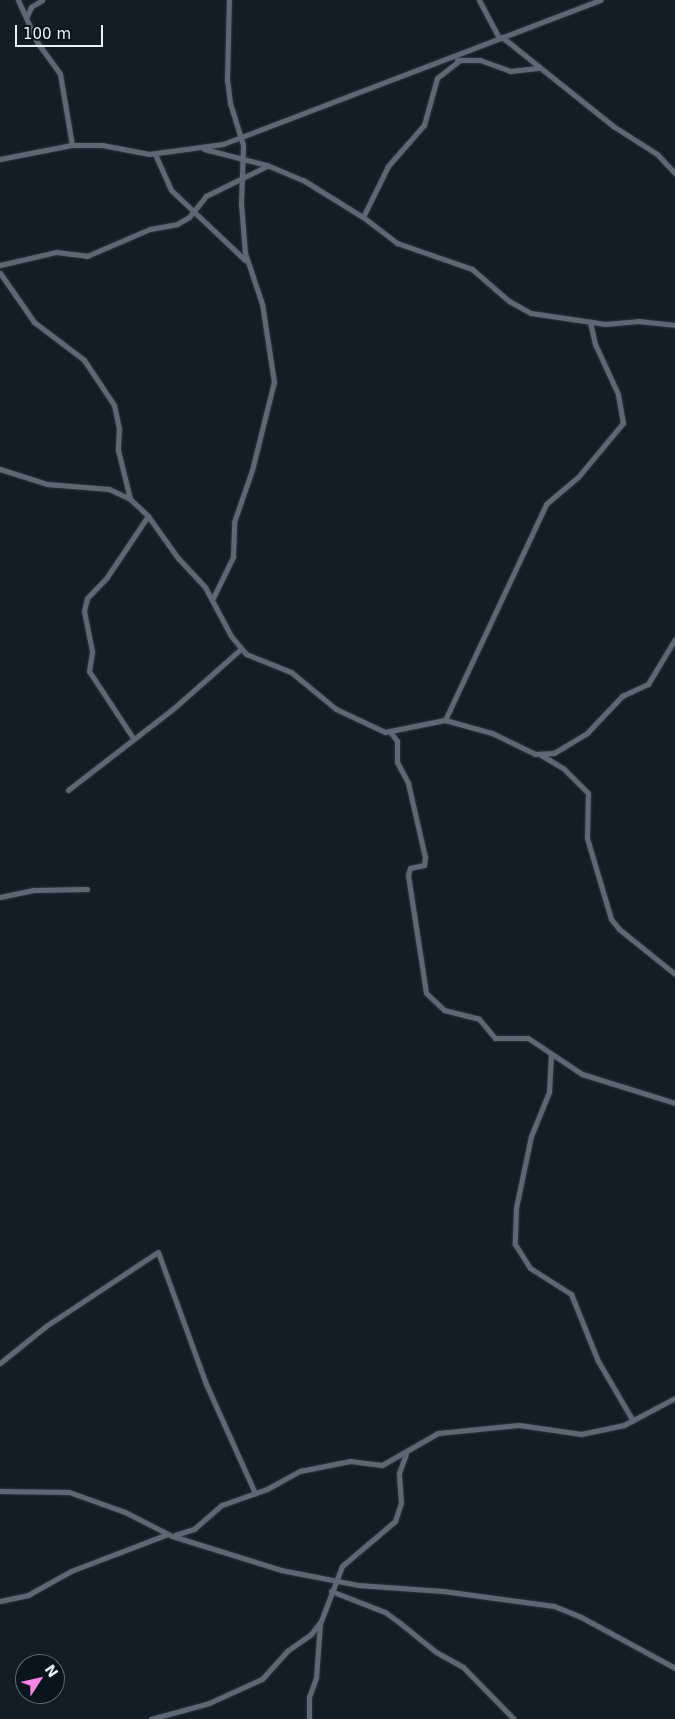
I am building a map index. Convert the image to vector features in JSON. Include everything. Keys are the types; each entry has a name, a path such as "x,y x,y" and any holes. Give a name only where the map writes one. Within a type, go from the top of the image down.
{"street":[{"path":"18,0 28,16 37,42 63,84 72,145"},
{"path":"28,16 32,7 42,0"},
{"path":"213,598 233,556 234,522 255,460 274,382 262,304 247,261 241,203 244,175 242,138 230,103 227,80 228,0"},
{"path":"479,0 500,38 613,126 657,154 675,174"},
{"path":"0,158 72,145 102,145 155,154 203,149 242,138 352,92 449,59 601,0"},
{"path":"449,59 480,60 510,71 538,68"},
{"path":"363,217 388,166 424,125 437,78 460,60"},
{"path":"203,149 267,166 303,180 363,217 402,246 472,269 521,309 611,325 638,321 675,325"},
{"path":"155,154 171,190 247,261"},
{"path":"0,265 56,252 87,256 150,229 177,224 193,211 206,196 244,175 267,166"},
{"path":"0,272 34,322 84,360 114,405 119,428 118,450 130,499"},
{"path":"445,720 546,504 578,477 623,422 618,394 595,344 590,322"},
{"path":"0,469 56,486 109,489 130,499 148,516 213,598 241,649 252,658 291,672 336,709 391,732 445,720 483,729 540,755 564,769 588,793 587,838 611,919 619,929 675,974"},
{"path":"133,738 89,671 92,651 84,611 87,598 107,577 148,516"},
{"path":"540,755 554,753 579,739 616,701 648,684 675,639"},
{"path":"68,790 174,708 241,649"},
{"path":"391,732 397,742 397,762 408,783 425,856 424,865 410,868 408,874 426,993 444,1010 479,1019 495,1038 528,1038 582,1074 675,1102"},
{"path":"0,897 33,890 87,889"},
{"path":"551,1054 549,1092 531,1136 516,1208 515,1244 530,1268 571,1294 598,1362 633,1421"},
{"path":"0,1363 46,1326 158,1252 206,1384 255,1493"},
{"path":"0,1602 28,1595 71,1571 170,1535 190,1532 217,1508 311,1468 350,1461 377,1466 443,1431 519,1425 581,1434 633,1421 675,1398"},
{"path":"310,1719 309,1697 316,1678 320,1623 334,1580 342,1566 395,1521 402,1499 400,1466 408,1451"},
{"path":"0,1491 69,1492 125,1512 170,1535 281,1570 334,1580 554,1606 581,1617 675,1668"},
{"path":"331,1591 385,1612 436,1652 463,1667 514,1719"},
{"path":"151,1719 209,1703 262,1680 287,1651 311,1634 320,1623"}]}
